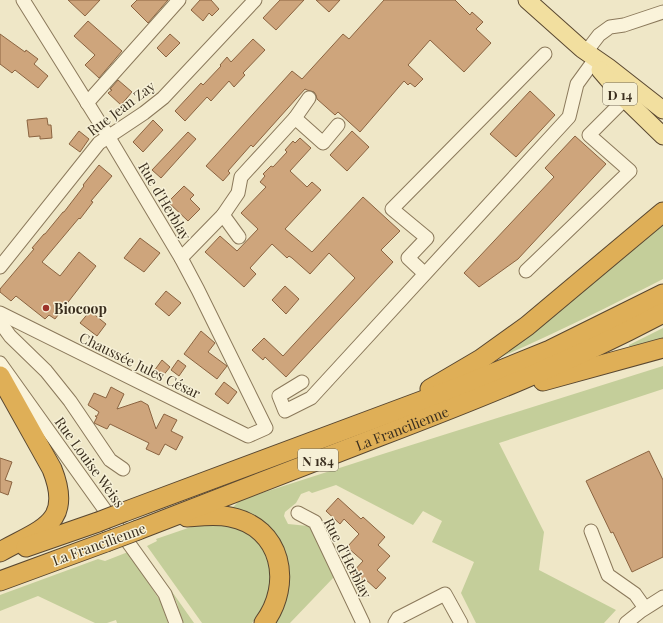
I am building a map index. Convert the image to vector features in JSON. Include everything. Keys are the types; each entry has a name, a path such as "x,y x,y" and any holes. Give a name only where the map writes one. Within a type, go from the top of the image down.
{"highway":[{"path":"391,413 481,359 528,326 663,212"},
{"name":"La Francilienne","path":"0,556 98,522 459,387 550,350 663,294"},
{"name":"La Francilienne","path":"0,581 138,530 473,400 552,367 663,313"},
{"path":"473,400 663,348"},
{"path":"0,376 52,470 58,485 60,496 55,516 48,524 0,552"},
{"path":"164,520 216,515 230,517 252,525 260,531 275,552 280,578 278,596 274,607 264,623"}],"main road":[{"name":"D 14","path":"529,1 587,54 625,99 663,136"},
{"name":"D 14","path":"587,54 608,67 663,110"}],"street":[{"name":"Rue d'Herblay","path":"23,0 108,136 181,258 266,428"},
{"path":"87,103 178,0"},
{"name":"Rue Jean Zay","path":"0,267 99,143 144,113 163,98 255,0"},
{"path":"302,382 279,396 286,411 311,398 569,117 577,84 587,54 600,35 610,27 624,25 663,12"},
{"path":"424,274 408,258 427,238 392,209 545,54"},
{"path":"181,258 223,215 238,193 241,177 295,118 309,98"},
{"path":"526,271 630,171 589,135 625,99"},
{"path":"295,118 323,143 338,125"},
{"path":"223,215 240,237"},
{"name":"Chaussée Jules César","path":"0,313 248,436 266,428"},
{"path":"0,322 10,336 46,371 70,401 110,460 123,470"},
{"name":"Rue Louise Weiss","path":"0,363 165,594 176,623"},
{"name":"Rue d'Herblay","path":"298,513 314,522 363,623"},
{"path":"591,531 608,575 635,594 645,608"},
{"path":"395,623 398,618 446,594 461,623"},
{"path":"626,623 645,608 663,597"}],"green space":[{"path":"663,223 663,279 501,357 499,355"},
{"path":"663,328 663,340 630,349 629,345"},
{"path":"663,366 663,389 499,443 544,532 539,570 616,610 604,623 476,623 461,593 474,562 432,542 442,521 423,511 413,525 336,485 312,493 309,491 301,494 296,503 285,512 284,516 288,524 308,526 312,529 334,577 290,623 273,623 289,572 230,510 240,500"},
{"path":"210,524 223,524 249,533 265,550 271,566 269,596 260,613 252,623 202,623 147,546 157,541 156,539 191,527"},
{"path":"128,552 161,602 168,623 117,623 116,620 107,623 95,623 38,596 0,611 0,595 98,559 105,561"},
{"path":"168,586 194,623 182,623 177,603"}],"building":[{"path":"68,0 100,0 85,16"},
{"path":"137,0 168,0 148,23 131,6"},
{"path":"200,0 211,0 219,9 212,16 209,13 203,21 191,10"},
{"path":"280,0 304,0 276,30 263,18"},
{"path":"316,0 340,0 329,12"},
{"path":"384,0 455,0 470,15 472,12 483,22 476,29 491,43 464,72 430,40 408,65 423,79 415,87 410,83 408,85 404,81 360,132 338,112 335,115 317,99 314,92 305,89 253,147 251,145 228,171 230,173 223,181 206,166 292,71 302,79 343,34 349,39"},
{"path":"88,21 122,51 99,78 85,65 95,55 74,36"},
{"path":"0,34 25,52 26,50 38,59 34,64 48,76 38,88 15,70 12,73 0,64"},
{"path":"170,34 180,43 166,57 157,48"},
{"path":"253,39 265,50 243,73 245,75 234,87 229,81 211,101 207,97 185,121 175,111 201,83 203,85 221,66 220,65 227,57 231,62"},
{"path":"118,80 132,92 121,105 108,93 112,90 110,89"},
{"path":"530,91 555,115 516,157 490,134"},
{"path":"47,118 48,125 51,125 52,138 40,139 40,136 29,137 27,120"},
{"path":"153,120 163,130 143,152 133,142"},
{"path":"79,131 89,139 80,152 69,144"},
{"path":"352,131 369,147 347,171 330,155"},
{"path":"188,132 196,139 161,178 152,170"},
{"path":"575,136 606,164 518,259 479,287 464,273 554,177 545,168"},
{"path":"300,138 311,148 290,171 307,187 312,182 321,190 285,229 312,252 363,197 400,231 381,250 393,262 286,377 265,357 263,360 252,350 264,338 283,356 355,278 329,253 310,274 292,258 289,256 287,258 272,244 250,268 256,274 244,287 205,252 220,236 237,251 258,229 241,213 266,187 260,182 265,176 263,174 271,166 273,167 287,152 285,150 293,141 295,143"},
{"path":"99,165 112,176 91,201 93,202 80,219 79,218 42,262 60,276 79,252 96,266 55,319 49,315 45,319 16,296 11,301 0,292 0,289 34,249 32,248 64,212"},
{"path":"184,186 194,195 190,199 200,209 188,221 168,202"},
{"path":"140,238 160,253 144,272 124,258"},
{"path":"285,286 299,299 286,314 272,300"},
{"path":"166,291 181,303 169,316 155,304"},
{"path":"90,311 106,324 97,336 80,323"},
{"path":"201,331 215,343 208,352 227,366 217,379 184,354"},
{"path":"162,360 170,367 162,377 154,371"},
{"path":"178,360 186,366 179,376 171,370"},
{"path":"224,382 237,392 228,404 215,394"},
{"path":"111,387 124,394 117,409 141,401 148,405 156,429 164,414 177,420 171,431 183,437 176,450 165,444 159,455 146,449 149,443 110,424 107,429 94,423 97,417 95,416 97,416 99,412 88,405 94,393 106,398"},
{"path":"649,451 663,480 663,557 632,572 586,481"},
{"path":"0,458 12,462 5,480 12,482 8,495 0,492"},
{"path":"338,498 361,519 363,517 385,537 378,545 390,556 377,570 386,578 376,589 364,578 361,581 352,573 363,561 347,547 359,534 344,519 340,524 326,511"}],"place":[{"name":"Biocoop","path":"46,308"}]}
